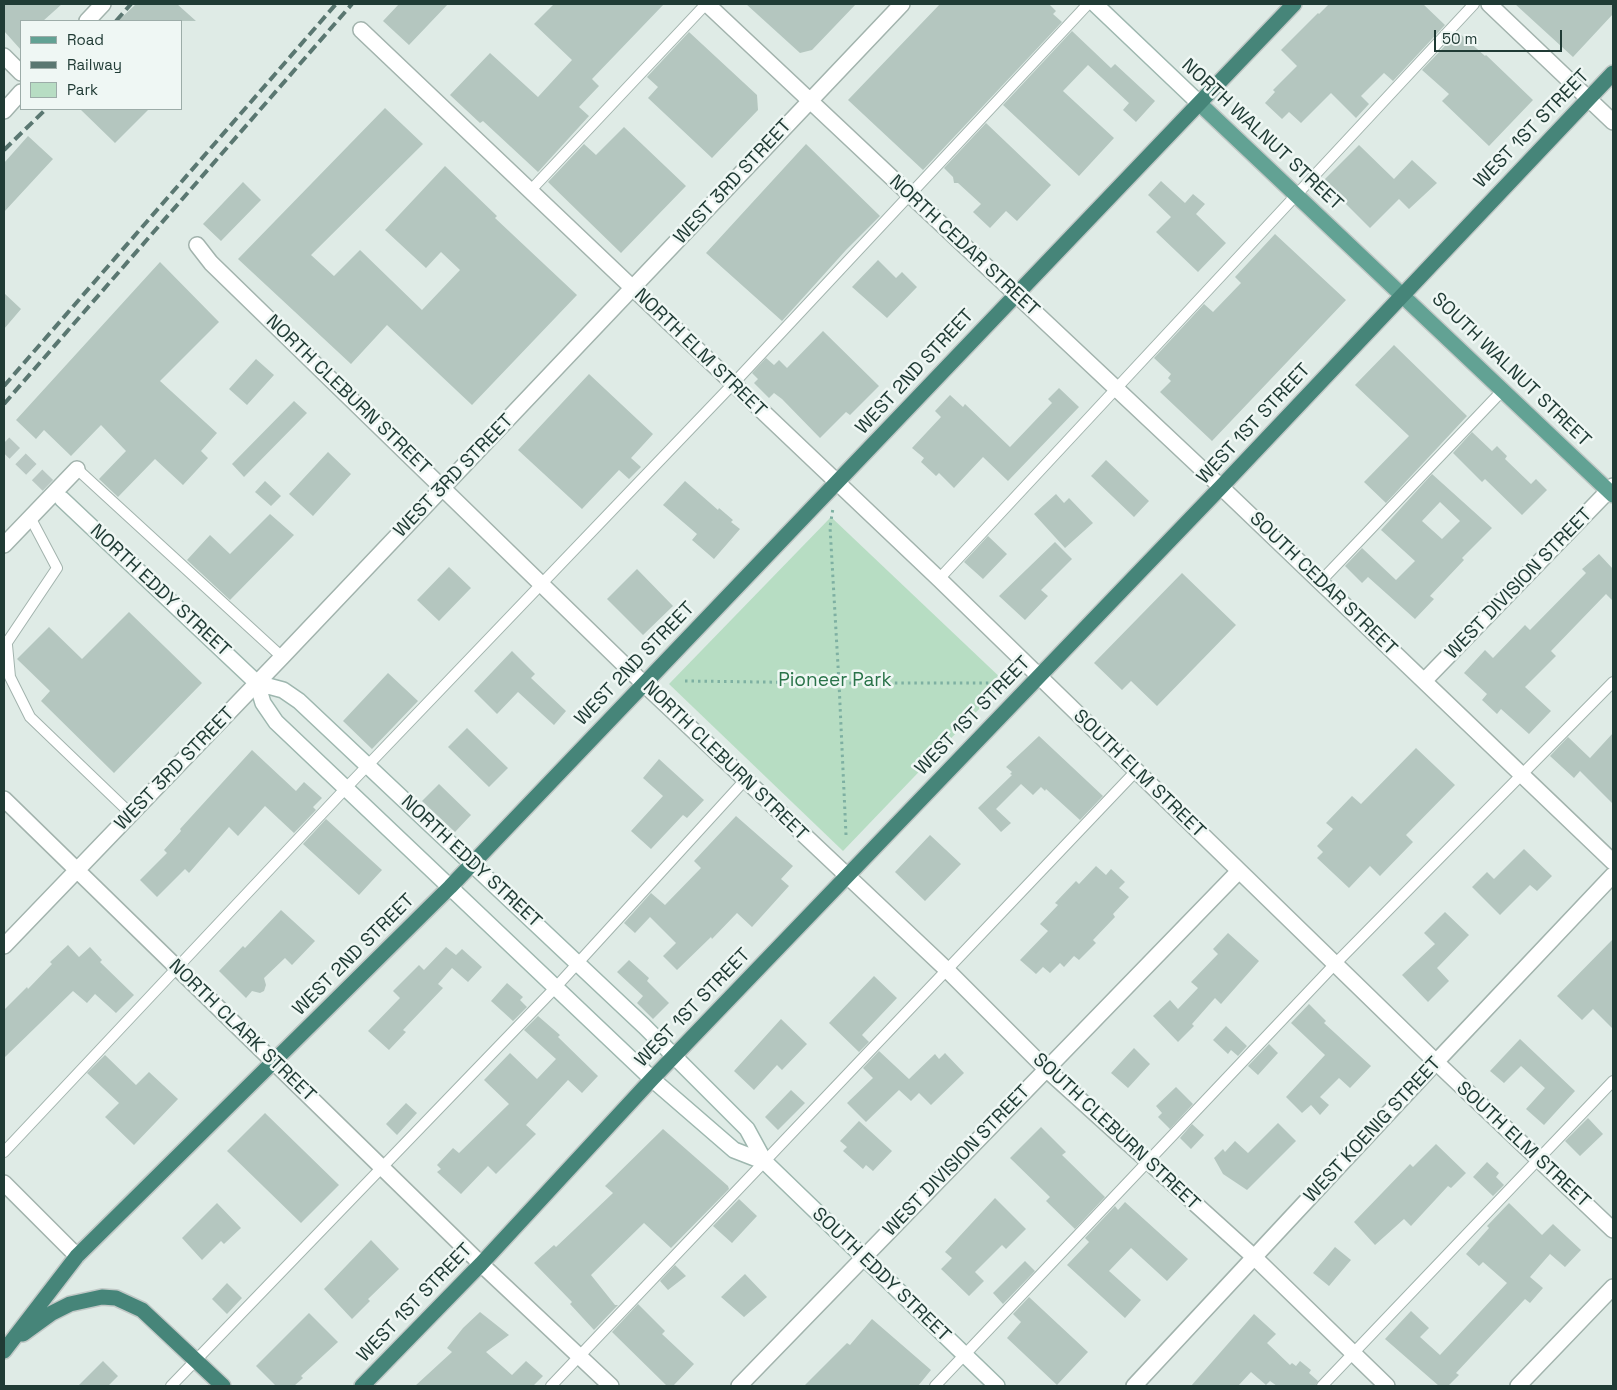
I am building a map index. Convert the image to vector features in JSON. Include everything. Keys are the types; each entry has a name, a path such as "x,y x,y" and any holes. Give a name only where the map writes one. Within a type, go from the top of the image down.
{"highway":[{"name":"WEST 2ND STREET","path":"6,1348 77,1256 450,887 1294,4"},
{"name":"WEST 1ST STREET","path":"362,1386 481,1264 652,1079 1221,487 1613,73"},
{"path":"6,1348 52,1313 70,1304 102,1296 123,1300 142,1310 223,1386"}],"main road":[{"name":"NORTH WALNUT STREET","path":"1200,104 1403,295"},
{"name":"SOUTH WALNUT STREET","path":"1403,295 1502,391 1612,491"}],"street":[{"path":"88,20 103,4"},
{"name":"NORTH CEDAR STREET","path":"706,4 1221,487"},
{"name":"WEST 3RD STREET","path":"4,946 282,657 902,4"},
{"name":"NORTH WALNUT STREET","path":"1095,4 1200,104"},
{"path":"1489,4 1613,122"},
{"name":"NORTH ELM STREET","path":"361,30 1039,676"},
{"path":"4,56 20,72"},
{"path":"4,111 20,93"},
{"name":"NORTH CLEBURN STREET","path":"197,245 211,263 643,683 847,877"},
{"path":"4,545 77,469"},
{"name":"SOUTH CEDAR STREET","path":"1221,487 1522,775"},
{"name":"WEST DIVISION STREET","path":"1424,682 1612,491"},
{"name":"NORTH EDDY STREET","path":"62,499 257,683 283,690 299,701 473,863 674,1056"},
{"name":"SOUTH ELM STREET","path":"1039,676 1436,1062 1613,1230"},
{"name":"NORTH EDDY STREET","path":"257,683 263,703 276,722 652,1079"},
{"path":"1522,775 1613,862"},
{"name":"NORTH CLARK STREET","path":"4,799 481,1264 610,1386"},
{"name":"WEST DIVISION STREET","path":"739,1386 1239,871"},
{"name":"WEST KOENIG STREET","path":"1134,1386 1613,875"},
{"name":"SOUTH CLEBURN STREET","path":"847,877 946,969 1046,1069 1254,1258 1387,1386"},
{"name":"SOUTH EDDY STREET","path":"674,1056 746,1129 764,1162 997,1386"},
{"name":"SOUTH EDDY STREET","path":"652,1079 734,1150 764,1162"},
{"path":"4,1182 77,1256"},
{"path":"1518,1386 1613,1287"}],"lane":[{"path":"530,191 706,4"},
{"path":"4,1152 346,788 733,384 1088,4"},
{"path":"939,579 1474,4"},
{"path":"1320,582 1502,391"},
{"path":"77,469 282,657"},
{"path":"30,517 57,568 5,646 10,677 30,717 131,814"},
{"path":"936,1386 1335,964 1613,682"},
{"path":"551,1386 1136,771"},
{"path":"172,1386 556,987 745,780"},
{"path":"1322,1386 1613,1081"}],"path":[{"path":"837,483 830,527 846,835"},
{"path":"685,681 991,683"}],"green space":[{"name":"Pioneer Park","path":"831,517 1005,682 843,851 669,684"}],"building":[{"path":"4,4 62,4 44,20 20,20 20,49 4,31"},
{"path":"136,4 177,4 196,21 182,20 119,20"},
{"path":"399,4 448,4 409,45 383,21"},
{"path":"554,4 664,4 592,79 599,86 579,107 589,116 538,172 483,121 480,123 450,95 490,53 538,97 572,60 534,24"},
{"path":"746,4 856,4 812,50 800,53"},
{"path":"940,4 1049,4 1056,11 1053,14 1062,22 923,170 848,100"},
{"path":"1329,4 1423,4 1445,25 1393,81 1384,73 1361,96 1369,104 1356,118 1331,93 1301,123 1289,112 1282,119 1265,103 1275,92 1273,90 1297,66 1281,50"},
{"path":"1515,4 1613,4 1613,14 1573,57"},
{"path":"1072,31 1111,68 1115,64 1155,101 1136,122 1123,110 1129,103 1088,65 1063,91 1114,138 1079,176 1003,105"},
{"path":"689,32 757,95 758,110 712,158 648,98 658,87 647,77"},
{"path":"1458,32 1486,55 1533,100 1489,146 1442,101 1449,94 1422,70"},
{"path":"385,108 423,144 311,255 334,276 360,250 422,310 460,270 441,252 426,268 385,230 445,166 497,216 495,218 577,295 472,405 387,325 351,364 238,259"},
{"path":"81,110 148,110 115,143"},
{"path":"986,123 1051,185 1017,221 1006,211 990,228 973,212 981,204 958,183 954,183 953,177 944,168"},
{"path":"624,127 686,186 621,253 548,182 584,144 596,155"},
{"path":"28,136 53,159 4,212 4,163"},
{"path":"806,144 880,216 846,250 782,321 706,253"},
{"path":"1359,145 1394,179 1412,160 1437,183 1409,209 1399,199 1370,228 1323,181"},
{"path":"1161,181 1185,203 1193,194 1205,204 1196,214 1226,243 1198,272 1156,232 1171,217 1148,195"},
{"path":"243,182 261,200 221,241 203,224"},
{"path":"1275,234 1346,300 1212,441 1160,392 1171,381 1168,378 1171,374 1154,358 1204,304 1213,312 1241,283 1235,277"},
{"path":"878,260 896,278 902,272 917,287 887,318 852,287"},
{"path":"160,262 219,322 160,381 217,433 201,451 208,458 183,485 155,459 118,497 99,479 126,451 101,425 71,456 44,430 36,439 16,420"},
{"path":"4,293 21,309 4,329"},
{"path":"823,331 879,386 850,415 846,412 820,438 782,399 774,393 769,398 754,383 758,379 752,373 766,358 774,365 779,360 787,368"},
{"path":"1394,345 1467,416 1386,503 1364,482 1409,436 1355,385"},
{"path":"256,359 274,375 247,405 229,389"},
{"path":"589,374 653,434 631,458 641,467 629,479 619,470 582,509 518,450"},
{"path":"1059,388 1079,407 1008,481 983,457 954,488 939,473 936,476 921,462 924,458 912,448 941,417 935,411 950,395 963,407 965,404 1010,447 1052,403 1048,399"},
{"path":"294,401 307,413 244,477 232,464"},
{"path":"1472,432 1492,451 1497,446 1507,456 1505,459 1531,484 1536,479 1547,490 1522,515 1485,479 1482,482 1453,453"},
{"path":"328,452 351,474 313,516 289,494"},
{"path":"1106,460 1149,501 1134,517 1091,476"},
{"path":"1432,474 1492,528 1462,558 1464,560 1430,596 1434,599 1415,619 1368,577 1362,583 1345,566 1362,548 1396,580 1415,561 1381,530","holes":["1440,502 1460,521 1442,539 1422,521"]},
{"path":"265,481 281,496 271,506 255,492"},
{"path":"685,481 718,510 719,508 733,520 731,522 740,529 714,559 692,540 697,534 663,505"},
{"path":"1056,494 1064,503 1069,498 1093,523 1065,548 1034,514"},
{"path":"270,514 294,535 230,600 187,560 210,535 230,554"},
{"path":"988,536 1007,554 983,579 964,562"},
{"path":"1055,542 1072,559 1041,590 1048,596 1025,620 999,596"},
{"path":"1599,554 1613,569 1613,601 1606,594 1551,651 1556,656 1525,687 1551,711 1529,734 1501,709 1497,714 1482,700 1487,694 1464,673 1485,650 1493,658 1525,625 1530,630 1586,573 1582,569"},
{"path":"449,567 471,588 439,621 417,600"},
{"path":"637,569 673,606 643,635 607,599"},
{"path":"1182,573 1236,625 1157,706 1131,681 1122,690 1094,663"},
{"path":"129,612 202,683 114,773 41,701 50,691 17,659 49,627 82,659"},
{"path":"512,651 535,674 531,678 566,711 554,725 518,692 497,714 474,691"},
{"path":"388,673 418,701 372,749 343,721"},
{"path":"467,728 508,768 489,787 448,747"},
{"path":"1613,733 1613,804 1580,771 1574,778 1550,756 1568,737 1590,758"},
{"path":"1039,736 1103,796 1080,820 1046,789 1045,791 1041,787 1033,795 1021,784 996,809 1011,823 1001,832 978,808 1012,775 1010,774 1012,772 1006,767"},
{"path":"1416,748 1455,785 1406,835 1413,842 1380,876 1370,866 1349,888 1317,858 1323,852 1317,846 1333,829 1326,823 1352,796 1361,804"},
{"path":"252,750 296,791 304,782 322,798 313,807 316,810 294,833 265,806 238,836 229,827 189,873 185,869 157,897 140,880 167,853 164,850 181,831 180,829"},
{"path":"659,759 704,800 687,818 683,815 651,849 631,831 663,796 643,778"},
{"path":"439,784 471,815 455,832 422,801"},
{"path":"736,816 793,866 781,879 789,886 752,927 737,913 712,939 711,937 677,970 663,956 676,943 650,917 635,933 624,923 651,893 665,905 701,868 694,861"},
{"path":"326,819 382,870 359,895 303,844"},
{"path":"930,835 961,864 925,901 895,872"},
{"path":"1524,849 1552,876 1537,891 1530,885 1500,915 1472,887 1487,872 1494,879"},
{"path":"1096,866 1106,875 1111,869 1125,882 1119,888 1129,897 1113,914 1115,917 1093,940 1096,943 1079,960 1074,956 1064,967 1060,963 1050,973 1043,967 1036,974 1020,960 1048,931 1040,924 1058,905 1055,903 1076,881 1079,884"},
{"path":"281,910 315,941 292,965 285,958 264,978 266,985 264,991 260,993 252,991 246,998 219,971 243,946 245,948"},
{"path":"1445,912 1469,935 1437,968 1449,981 1428,1002 1402,975 1435,944 1424,933"},
{"path":"1228,933 1259,961 1221,1004 1215,998 1192,1024 1194,1026 1178,1042 1153,1016 1170,1000 1178,1009 1198,988 1191,982 1218,954 1213,949"},
{"path":"1613,939 1613,1029 1593,1009 1582,1020 1557,996"},
{"path":"68,945 79,957 90,947 102,960 100,962 134,995 116,1013 95,994 87,1003 73,991 4,1058 4,1010 27,987 28,989 52,964 50,962"},
{"path":"446,947 456,955 462,949 482,967 468,982 452,968 438,984 443,988 403,1030 406,1032 389,1050 368,1031 400,998 393,991 419,965 424,970"},
{"path":"629,960 649,978 647,981 669,1003 653,1019 637,1003 643,996 617,972"},
{"path":"874,976 897,998 862,1035 869,1042 859,1052 829,1023"},
{"path":"507,983 523,997 520,1000 527,1007 513,1021 491,1001"},
{"path":"1309,1004 1326,1021 1324,1023 1371,1066 1350,1088 1339,1078 1320,1097 1329,1105 1320,1115 1311,1105 1302,1113 1286,1097 1325,1055 1291,1023"},
{"path":"538,1016 560,1035 558,1037 598,1076 582,1093 568,1080 526,1125 536,1134 496,1174 488,1166 461,1194 437,1172 441,1169 437,1165 453,1148 459,1153 509,1104 484,1080 510,1053 537,1079 556,1059 524,1030"},
{"path":"781,1019 807,1044 782,1070 777,1065 754,1090 734,1071"},
{"path":"1226,1026 1247,1046 1238,1056 1231,1050 1228,1054 1213,1040"},
{"path":"1520,1039 1575,1091 1544,1125 1526,1109 1545,1088 1521,1066 1504,1083 1490,1071"},
{"path":"1269,1044 1278,1053 1258,1075 1248,1066"},
{"path":"1134,1048 1150,1064 1128,1088 1111,1073"},
{"path":"879,1051 909,1079 935,1054 939,1059 945,1053 964,1073 931,1105 919,1093 911,1101 899,1090 866,1122 847,1103 873,1078 863,1068"},
{"path":"105,1055 136,1085 149,1072 178,1099 134,1145 105,1117 119,1103 87,1073"},
{"path":"1176,1087 1193,1104 1170,1129 1158,1117 1162,1113 1156,1106"},
{"path":"791,1090 805,1103 778,1130 765,1117"},
{"path":"406,1103 417,1113 397,1135 386,1124"},
{"path":"265,1113 339,1185 301,1223 227,1151"},
{"path":"1588,1118 1603,1134 1580,1156 1565,1141"},
{"path":"859,1121 892,1151 873,1171 866,1165 863,1169 843,1151 847,1147 840,1141"},
{"path":"1278,1123 1296,1141 1247,1190 1223,1174 1214,1158 1223,1149 1225,1152 1235,1141 1248,1153"},
{"path":"1192,1124 1204,1135 1191,1149 1180,1138"},
{"path":"1041,1127 1066,1152 1062,1155 1105,1197 1075,1229 1046,1201 1050,1197 1010,1158"},
{"path":"663,1129 728,1186 729,1189 671,1248 644,1223 591,1275 615,1305 618,1305 594,1330 570,1304 572,1302 534,1263 554,1245 556,1247 613,1193 605,1186"},
{"path":"1436,1144 1466,1173 1451,1188 1448,1186 1411,1226 1404,1219 1375,1245 1354,1222 1410,1164 1413,1167"},
{"path":"1487,1162 1499,1173 1496,1177 1504,1185 1493,1196 1473,1177"},
{"path":"995,1198 1026,1229 1006,1249 1002,1245 975,1272 984,1281 969,1296 941,1269 952,1258 945,1252"},
{"path":"739,1199 757,1216 732,1243 713,1226"},
{"path":"1125,1202 1188,1259 1167,1281 1131,1248 1109,1271 1141,1300 1125,1318 1067,1265 1089,1242 1085,1238 1115,1206 1118,1210"},
{"path":"217,1203 241,1228 224,1244 221,1241 202,1260 182,1238"},
{"path":"1509,1203 1542,1235 1553,1224 1581,1250 1565,1267 1550,1254 1530,1277 1543,1288 1530,1303 1525,1299 1456,1373 1459,1375 1448,1386 1439,1386 1385,1339 1411,1311 1429,1328 1420,1337 1440,1355 1507,1283 1483,1262 1479,1266 1466,1254 1489,1228 1487,1226"},
{"path":"371,1240 399,1269 368,1299 370,1301 352,1319 324,1289"},
{"path":"1335,1247 1351,1260 1329,1286 1313,1273"},
{"path":"1025,1261 1035,1271 1003,1304 993,1293"},
{"path":"675,1265 686,1276 668,1290 660,1281"},
{"path":"745,1274 767,1297 744,1317 721,1297"},
{"path":"227,1283 242,1298 227,1314 212,1299"},
{"path":"1029,1297 1088,1352 1057,1385 1007,1338 1021,1322 1013,1314"},
{"path":"638,1304 665,1331 662,1334 694,1364 673,1386 667,1386 612,1332"},
{"path":"480,1312 509,1335 486,1352 512,1375 526,1361 543,1376 533,1386 415,1386 452,1352 447,1348 463,1328"},
{"path":"309,1313 338,1342 301,1376 303,1378 294,1386 276,1386 256,1366"},
{"path":"1254,1314 1276,1334 1267,1343 1290,1365 1292,1363 1296,1366 1300,1361 1311,1370 1309,1373 1318,1381 1315,1386 1277,1386 1270,1381 1266,1385 1251,1372 1238,1386 1191,1386"},
{"path":"872,1319 931,1370 918,1386 804,1386 847,1343 850,1345"},
{"path":"103,1361 118,1376 108,1386 78,1386"}],"tunnel":[{"path":"4,443 62,499"}],"railway":[{"path":"117,20 131,4"},
{"path":"4,386 336,4"},
{"path":"4,404 352,4"},
{"path":"4,150 45,110"}]}
